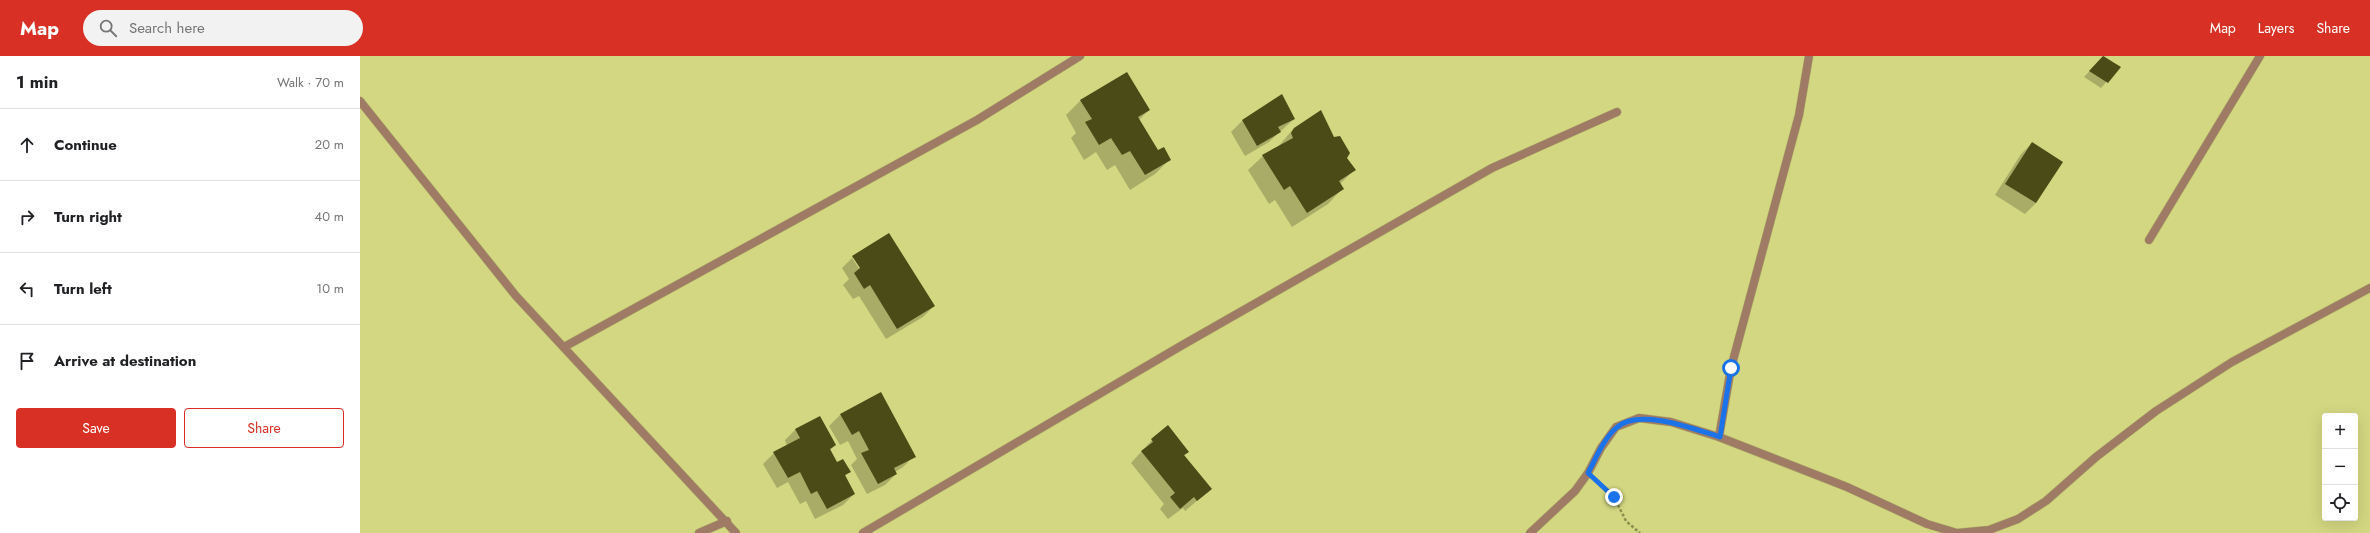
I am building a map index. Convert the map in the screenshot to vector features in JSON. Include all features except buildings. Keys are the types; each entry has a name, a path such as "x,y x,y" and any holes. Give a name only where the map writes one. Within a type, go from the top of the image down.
{"street":[{"path":"564,347 977,120 1080,56"},
{"path":"1720,437 1731,368 1798,115 1809,56"},
{"path":"2149,240 2260,56"},
{"path":"360,101 516,296 727,521 736,533"},
{"path":"863,533 1172,351 1492,168 1616,112"},
{"path":"1530,533 1575,491 1588,473 1601,448 1616,427 1639,418 1671,422 1720,437 1847,487 1927,524 1957,533 1989,530 2018,519 2046,501 2096,456 2156,411 2226,366 2370,288"},
{"path":"699,533 727,521"}],"path":[{"path":"1588,473 1614,497 1626,521 1640,533"}],"route":[{"path":"1614,497 1588,473 1601,448 1616,427 1639,418 1671,422 1720,437 1731,368"}]}
